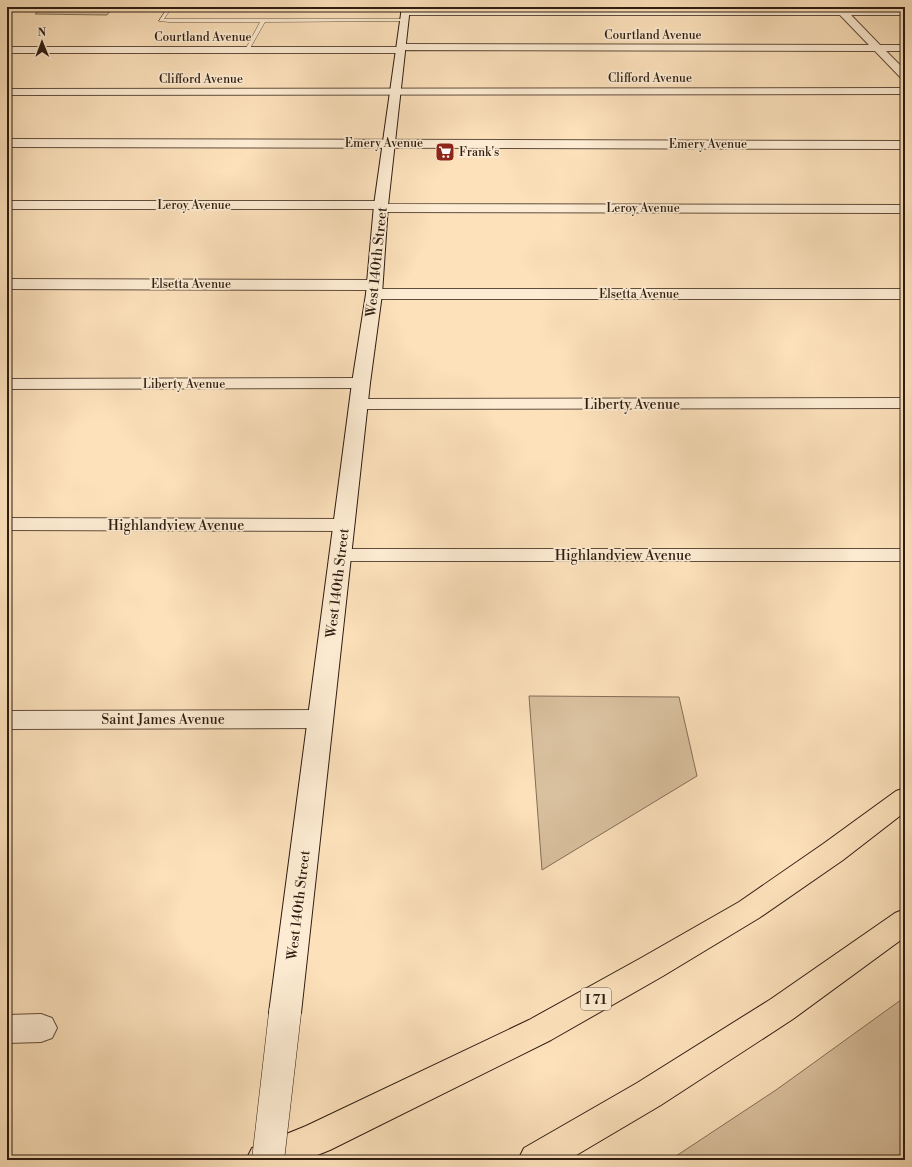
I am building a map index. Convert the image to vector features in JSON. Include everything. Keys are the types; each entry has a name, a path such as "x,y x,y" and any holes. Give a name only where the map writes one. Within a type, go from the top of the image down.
{"highway":[{"name":"I 71","path":"264,1160 318,1138 540,1030 652,967 749,910 833,852 905,798"},
{"path":"536,1160 649,1094 775,1013 905,921"}],"street":[{"path":"406,13 840,10 905,12"},
{"path":"840,10 905,76"},
{"name":"West 140th Street","path":"268,1160 320,719 361,383 374,290 381,206 406,13"},
{"name":"Courtland Avenue","path":"7,50 905,48"},
{"name":"Clifford Avenue","path":"7,92 905,92"},
{"name":"Emery Avenue","path":"7,143 390,142 905,144"},
{"name":"Leroy Avenue","path":"7,205 905,209"},
{"name":"Elsetta Avenue","path":"7,284 374,290 905,294"},
{"name":"Liberty Avenue","path":"7,384 361,383"},
{"name":"Liberty Avenue","path":"359,404 905,403"},
{"name":"Highlandview Avenue","path":"7,524 344,525"},
{"name":"Highlandview Avenue","path":"341,555 905,555"},
{"name":"Saint James Avenue","path":"7,720 320,719"},
{"path":"7,1029 41,1028"}],"lane":[{"path":"170,7 161,20 263,21 406,13"},
{"path":"247,50 263,21"}],"shaded area":[{"path":"43,7 113,7 107,15 35,14"},
{"path":"529,696 679,697 697,776 542,870"},
{"path":"905,997 905,1160 670,1160 776,1090"}],"place":[{"name":"Frank's","path":"445,152"}]}
